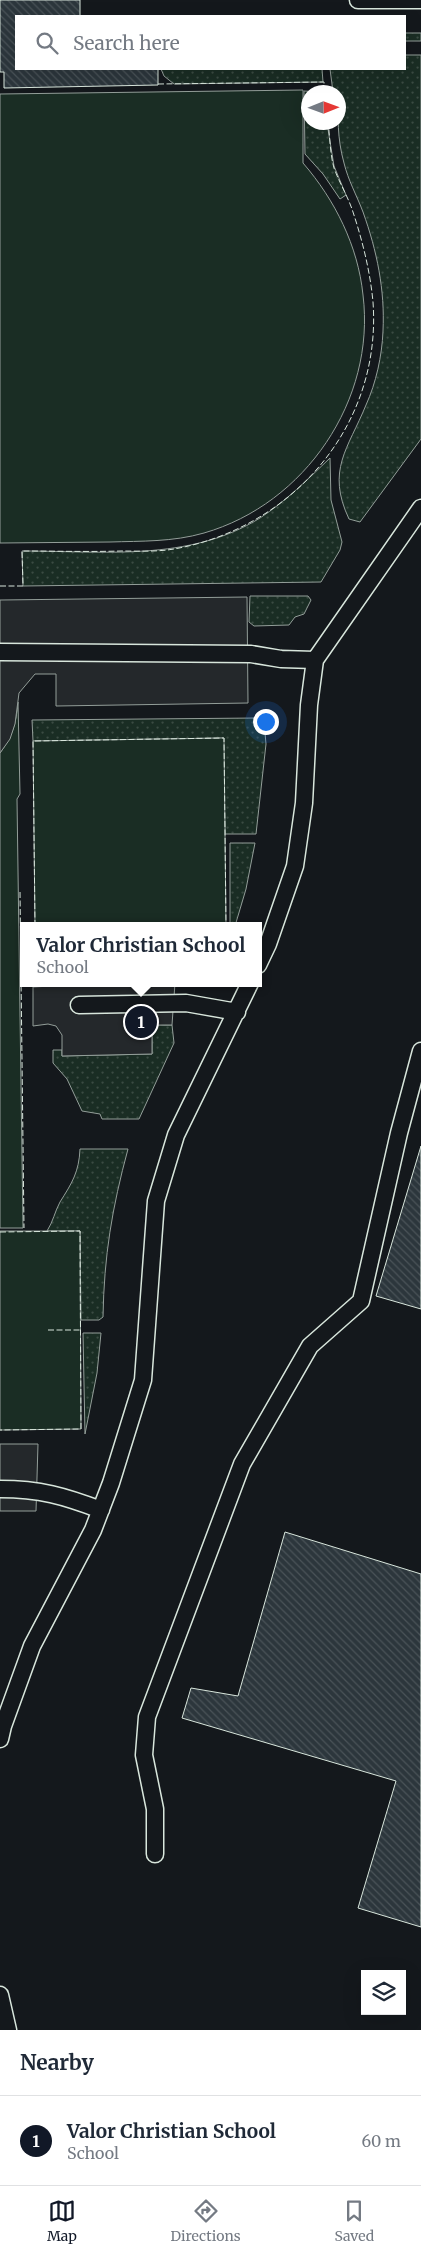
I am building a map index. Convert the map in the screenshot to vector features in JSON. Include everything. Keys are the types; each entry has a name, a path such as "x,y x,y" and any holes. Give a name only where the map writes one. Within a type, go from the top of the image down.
{"lane":[{"path":"358,0 421,0"},
{"path":"262,957 295,866 304,803 309,705 314,660 421,508"},
{"path":"0,652 251,654 281,659 314,660"},
{"path":"0,1739 32,1646 94,1530 101,1510 143,1380 156,1201 176,1135 248,987"},
{"path":"79,1005 186,1003 237,1012"},
{"path":"155,1854 155,1808 144,1755 147,1717 242,1464 310,1346 361,1301 399,1133 421,1051"},
{"path":"0,1489 28,1489 61,1495 101,1510"},
{"path":"0,1995 8,2030"}],"green space":[{"path":"406,33 421,33 421,41 406,41"},
{"path":"406,55 421,55 421,439 360,522 349,519 342,502 339,487 340,473 342,460 370,397 378,369 382,340 383,301 372,241 363,212 348,176 338,130 346,130 346,85 332,85 330,70 406,70"},
{"path":"161,70 322,70 323,82 174,84 164,76"},
{"path":"301,90 303,163 315,177 335,208 350,241 356,259 363,295 364,334 358,372 345,409 326,442 302,473 273,498 240,519 204,533 169,540 0,543 0,94"},
{"path":"305,130 328,130 334,166 346,195 340,199 323,174 305,154"},
{"path":"330,458 331,500 342,542 340,550 321,582 23,586 22,551 145,551 175,548 204,542 233,532 260,518 288,497"},
{"path":"250,596 308,596 311,600 304,614 295,617 289,625 254,626 249,622"},
{"path":"18,702 20,794 17,799 23,1228 0,1228 0,753 13,729"},
{"path":"258,718 264,722 266,744 256,834 225,834 223,738 33,741 32,720"},
{"path":"224,738 226,922 35,922 33,741"},
{"path":"230,843 255,843 246,889 236,922 230,922"},
{"path":"156,1025 172,1025 174,1043 139,1119 102,1119 100,1114 82,1111 67,1079 53,1063 53,1050 62,1050 62,1056 152,1054 152,1030"},
{"path":"80,1149 128,1149 117,1192 110,1232 105,1273 103,1317 99,1320 81,1320 80,1231 47,1231 58,1205 74,1177"},
{"path":"0,1231 80,1231 81,1429 0,1430"},
{"path":"83,1333 101,1333 97,1373 85,1434"}],"shaded area":[{"path":"247,597 248,703 56,706 56,674 35,674 19,693 15,724 10,739 0,753 0,600"},
{"path":"33,987 175,987 172,1025 156,1025 152,1030 152,1054 62,1056 62,1035 56,1026 48,1024 33,1026"},
{"path":"0,1444 38,1444 36,1511 0,1511"}],"building":[{"path":"0,0 80,0 80,15 15,15 15,70 158,70 158,85 4,88 4,72 0,72"},
{"path":"421,1146 421,1309 376,1296"},
{"path":"285,1532 421,1574 421,1927 358,1908 396,1781 182,1718 191,1688 238,1696"}],"fence":[{"path":"158,84 324,82 324,85"},
{"path":"0,586 23,586 22,551 161,551 217,537 257,519 292,494 322,464 345,429 362,390 372,347 373,302 368,266 359,232 350,204 334,168 329,130"},
{"path":"35,922 33,741 224,738 226,922"},
{"path":"20,892 20,922"},
{"path":"21,987 24,1228"},
{"path":"0,1232 80,1231 81,1429 0,1430"},
{"path":"48,1330 81,1330"}],"place":[{"name":"Valor Christian School","path":"141,1022"}]}
